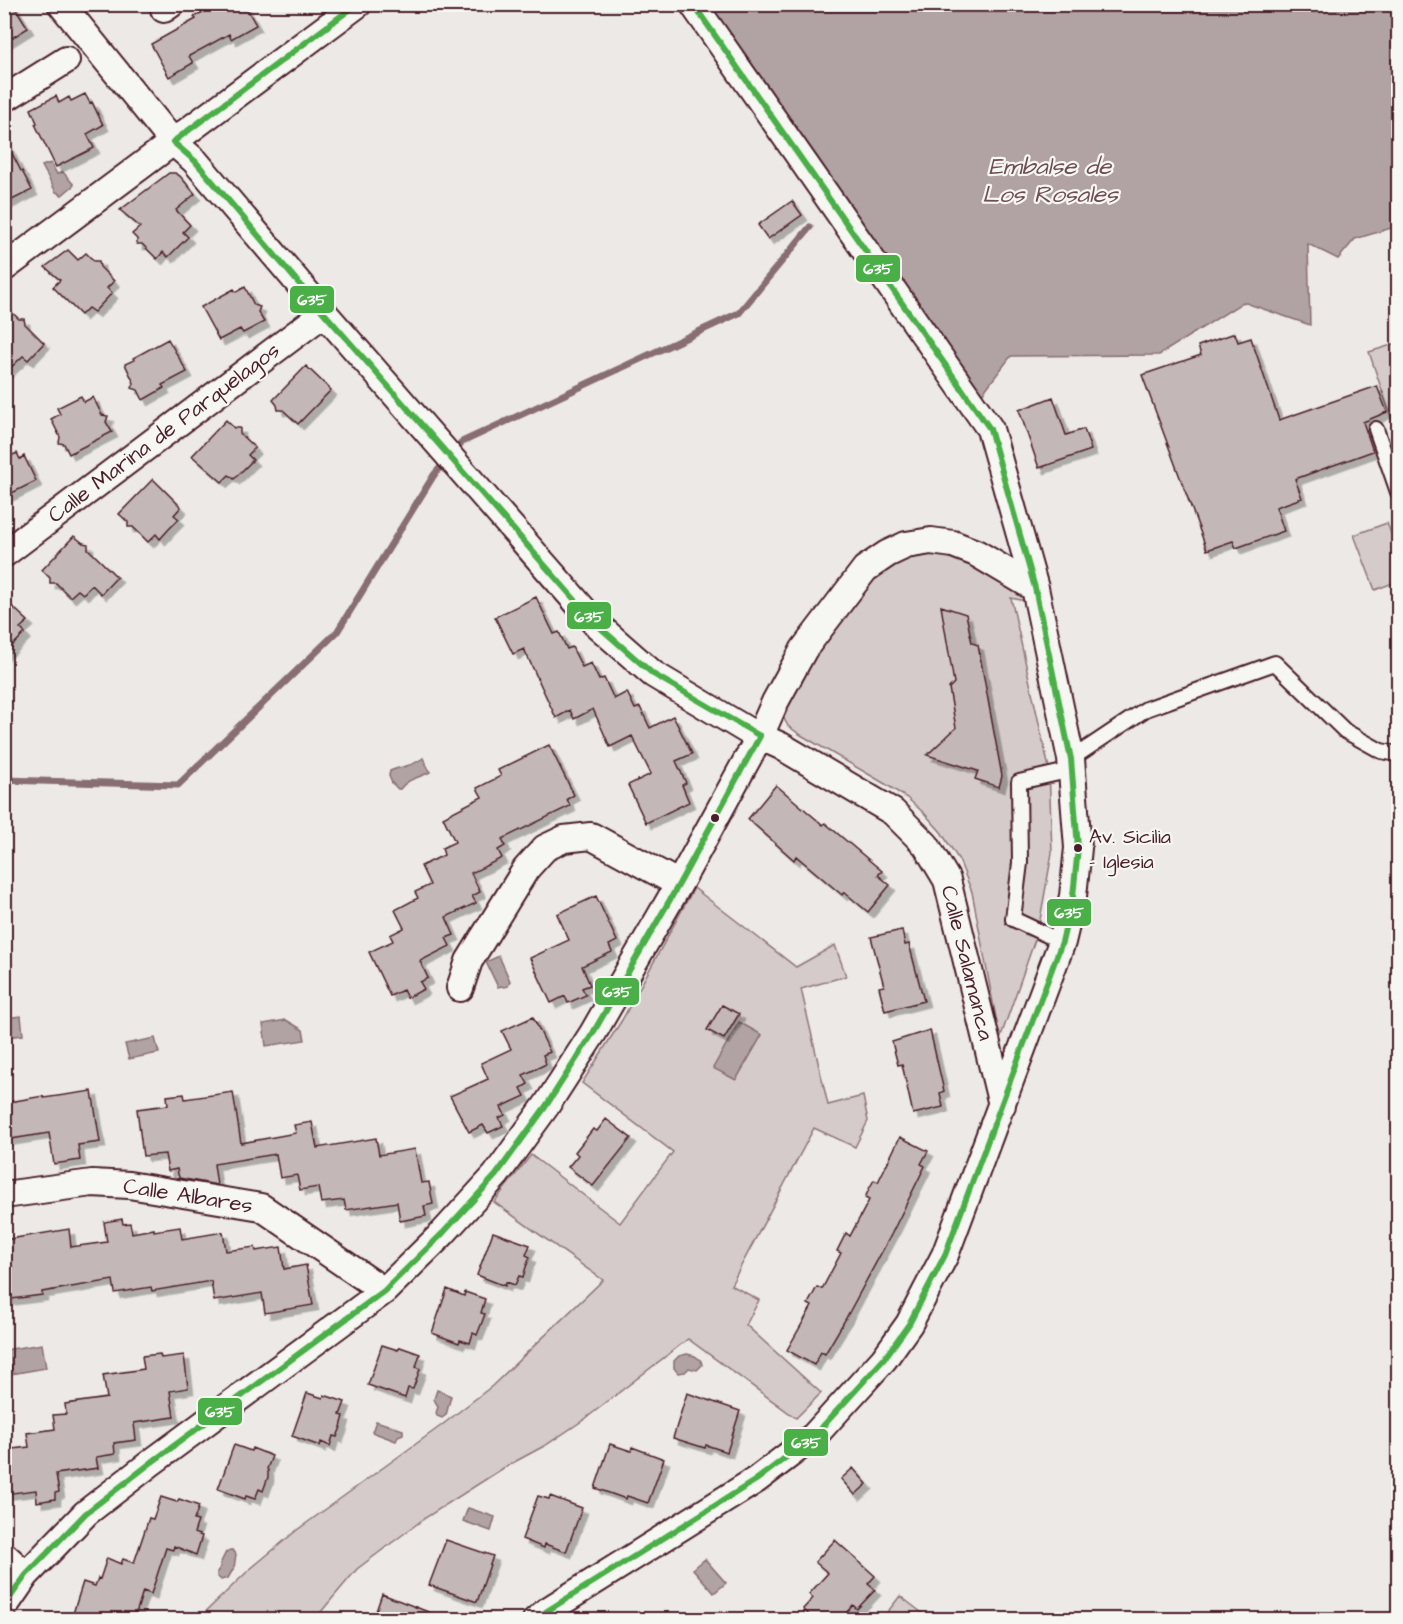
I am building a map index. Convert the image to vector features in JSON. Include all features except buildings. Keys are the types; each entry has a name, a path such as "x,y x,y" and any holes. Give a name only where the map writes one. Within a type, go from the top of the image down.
{"street":[{"name":"Calle Salamanca","path":"61,4 173,142 195,161 324,313 596,624 652,674 893,812 926,845 947,880 1002,1106"},
{"path":"4,268 358,4"},
{"path":"536,1620 756,1480 814,1436 884,1359 909,1324 945,1255 1062,942 1073,896 1077,848 1072,764 1035,588 990,429 693,4"},
{"path":"4,99 66,60"},
{"name":"Calle Marina de Parquelagos","path":"4,554 324,313"},
{"path":"4,1607 26,1575 86,1514 152,1462 384,1291 443,1233 496,1175 546,1106 593,1033 679,884 760,736 775,702 804,649 865,569 887,554 906,545 931,541 953,544 976,553 1035,588"},
{"path":"460,988 469,961 526,869 545,848 564,839 591,836 679,884"},
{"name":"Calle Albares","path":"4,1195 92,1183 129,1185 261,1207 384,1291"},
{"path":"4,1556 26,1575"}],"lane":[{"path":"1376,429 1398,492"},
{"path":"1062,942 1012,918 1020,863 1019,782 1072,764 1146,710 1275,663 1345,731 1381,751 1398,754"}],"shaded area":[{"path":"1398,343 1398,438 1369,352"},
{"path":"1387,523 1398,552 1398,581 1375,590 1354,535"},
{"path":"949,551 1028,593 1030,602 1011,598 1049,768 1052,853 1038,931 1000,1039 972,892 959,860 941,832 907,798 801,735 788,726 782,715 827,626 893,559"},
{"path":"694,888 796,967 835,945 846,976 801,989 828,1105 863,1096 868,1121 855,1147 814,1128 731,1285 759,1300 746,1325 821,1393 796,1418 688,1339 585,1419 425,1518 357,1569 315,1619 197,1620 249,1570 297,1530 492,1386 603,1280 494,1202 531,1155 620,1223 673,1152 582,1083 622,1020"},
{"path":"900,1596 930,1619 882,1619"}],"water":[{"name":"Embalse de Los Rosales","path":"706,5 1398,5 1398,226 1355,239 1338,259 1308,244 1310,325 1243,302 1159,355 1011,356 982,394"},
{"path":"51,163 57,174 63,172 74,185 62,195 56,192 42,166"},
{"path":"423,758 430,772 410,780 400,789 392,783 389,776 390,771"},
{"path":"499,956 510,981 508,986 504,987 498,987 486,962"},
{"path":"21,1016 23,1035 5,1037 5,1018"},
{"path":"286,1020 303,1030 305,1040 266,1046 263,1024"},
{"path":"739,1022 762,1035 736,1080 713,1068"},
{"path":"155,1038 159,1053 129,1059 125,1044"},
{"path":"42,1344 46,1368 5,1375 5,1350"},
{"path":"687,1354 695,1356 702,1365 697,1370 689,1368 685,1372 678,1373 674,1368 674,1361 679,1356"},
{"path":"437,1390 451,1396 446,1415 442,1418 436,1413 438,1407 434,1399"},
{"path":"376,1421 403,1430 403,1434 398,1436 396,1441 372,1432"},
{"path":"468,1508 495,1517 491,1531 463,1521"},
{"path":"230,1550 236,1554 234,1568 228,1578 221,1580 217,1572 226,1552"},
{"path":"705,1559 726,1583 714,1593 693,1569"}],"waterway":[{"path":"4,780 178,785 337,632 434,475 462,442 739,313 810,227"}],"transit line":[{"name":"635","path":"173,142 357,4"},
{"name":"635","path":"537,1620 547,1611 756,1480 814,1436 884,1359 909,1324 945,1255 1062,942 1073,896 1078,848 1071,759 1035,588 990,429 693,4"},
{"name":"635","path":"173,142 195,161 324,313 596,624 653,674 760,736"},
{"name":"635","path":"4,1606 26,1575 86,1513 384,1291 443,1233 496,1175 546,1106 593,1033 679,884 760,736"}],"place":[{"name":"Av. Sicilia - Iglesia","path":"1078,848"}]}
